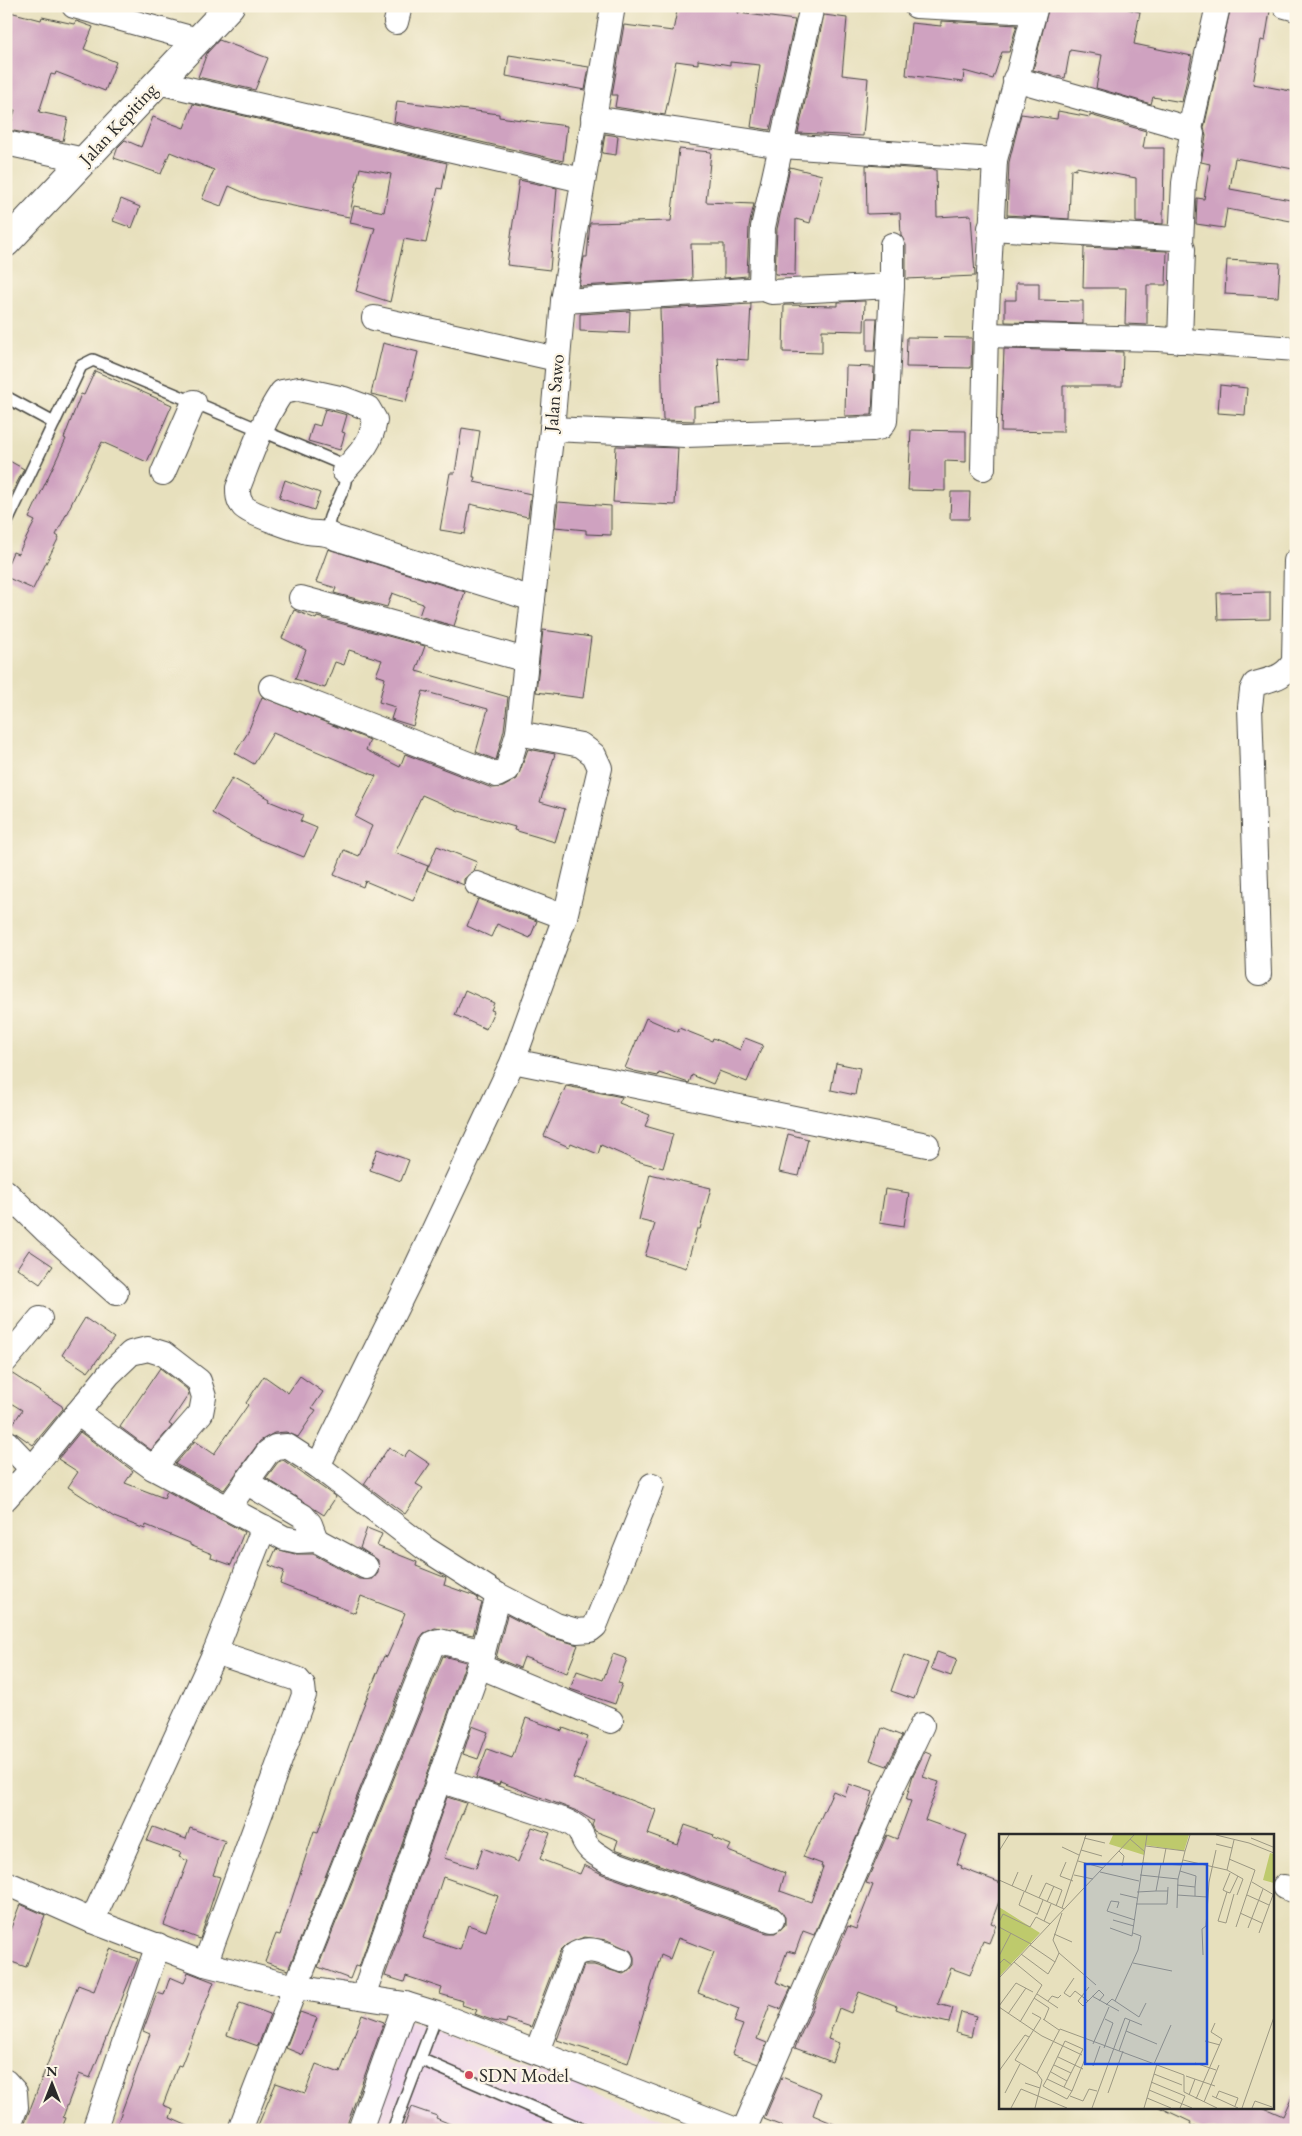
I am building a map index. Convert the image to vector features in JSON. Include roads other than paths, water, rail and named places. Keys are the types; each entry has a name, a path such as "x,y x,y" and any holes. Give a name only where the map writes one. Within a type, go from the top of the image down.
{"main road":[{"name":"Jalan Kepiting","path":"6,242 230,6"}],"street":[{"path":"74,6 198,40"},
{"name":"Jalan Sawo","path":"271,687 497,775 507,770 518,733 552,429 563,301 613,6"},
{"path":"764,289 761,283 763,227 812,6"},
{"path":"916,6 1035,9 995,160 990,228 983,468"},
{"path":"1180,341 1183,249 1181,242 1184,183 1192,134 1190,129 1218,6"},
{"path":"1285,6 1296,9"},
{"path":"1015,79 1190,129"},
{"path":"158,82 582,180"},
{"path":"593,118 782,146 995,160"},
{"path":"6,142 84,160"},
{"path":"990,228 1172,238 1181,242"},
{"path":"552,429 685,435 874,429 881,427 884,421 892,286 892,245"},
{"path":"563,301 764,289 772,292 892,286"},
{"path":"374,318 557,358"},
{"path":"986,335 1180,341 1296,348"},
{"path":"344,471 367,447 373,432 375,420 368,408 344,398 299,389 282,392 261,432 238,488 238,497 244,508 272,520 309,532 330,533 336,538 533,599"},
{"path":"163,473 194,402"},
{"path":"1259,974 1251,698 1252,690 1256,684 1280,677 1290,670 1294,661 1296,561"},
{"path":"301,598 526,660"},
{"path":"318,1466 412,1276 513,1061 565,917 600,768 594,755 581,745 518,733"},
{"path":"477,884 565,917"},
{"path":"513,1061 927,1145"},
{"path":"6,1192 45,1230 116,1293"},
{"path":"6,1360 40,1319"},
{"path":"6,1498 109,1374 131,1353 148,1350 164,1354 199,1381 204,1397 200,1413 153,1468"},
{"path":"77,1413 153,1468 228,1508 291,1540 306,1542 316,1540 366,1567"},
{"path":"6,1442 32,1469"},
{"path":"228,1508 268,1452 281,1445 287,1446 318,1466 426,1548 498,1595 556,1625 577,1632 590,1630 595,1626 652,1485"},
{"path":"246,1482 303,1516 310,1524 316,1540"},
{"path":"92,1921 216,1652 264,1527"},
{"path":"363,1996 481,1659 498,1595"},
{"path":"240,2130 294,1987 328,1911 433,1643 439,1640 611,1721"},
{"path":"205,1964 304,1694 303,1686 297,1679 216,1652"},
{"path":"744,2130 893,1786 922,1725"},
{"path":"439,1780 576,1825 582,1833 588,1848 608,1861 772,1920"},
{"path":"6,1883 92,1921 205,1964 294,1987 363,1996 405,2004 437,2014 537,2051 736,2130"},
{"path":"94,2130 158,1945"},
{"path":"537,2051 573,1956 581,1950 590,1949 621,1960"},
{"path":"360,2130 405,2004"},
{"path":"6,2083 15,2092 16,2107 6,2130"}],"lane":[{"path":"7,521 81,366 89,360 97,360 261,432 339,463 344,471 345,481 329,522 330,533"},
{"path":"6,397 54,423"},
{"path":"393,2130 437,2014"},
{"path":"420,2059 584,2130"}],"place":[{"name":"SDN Model","path":"469,2075"}]}
